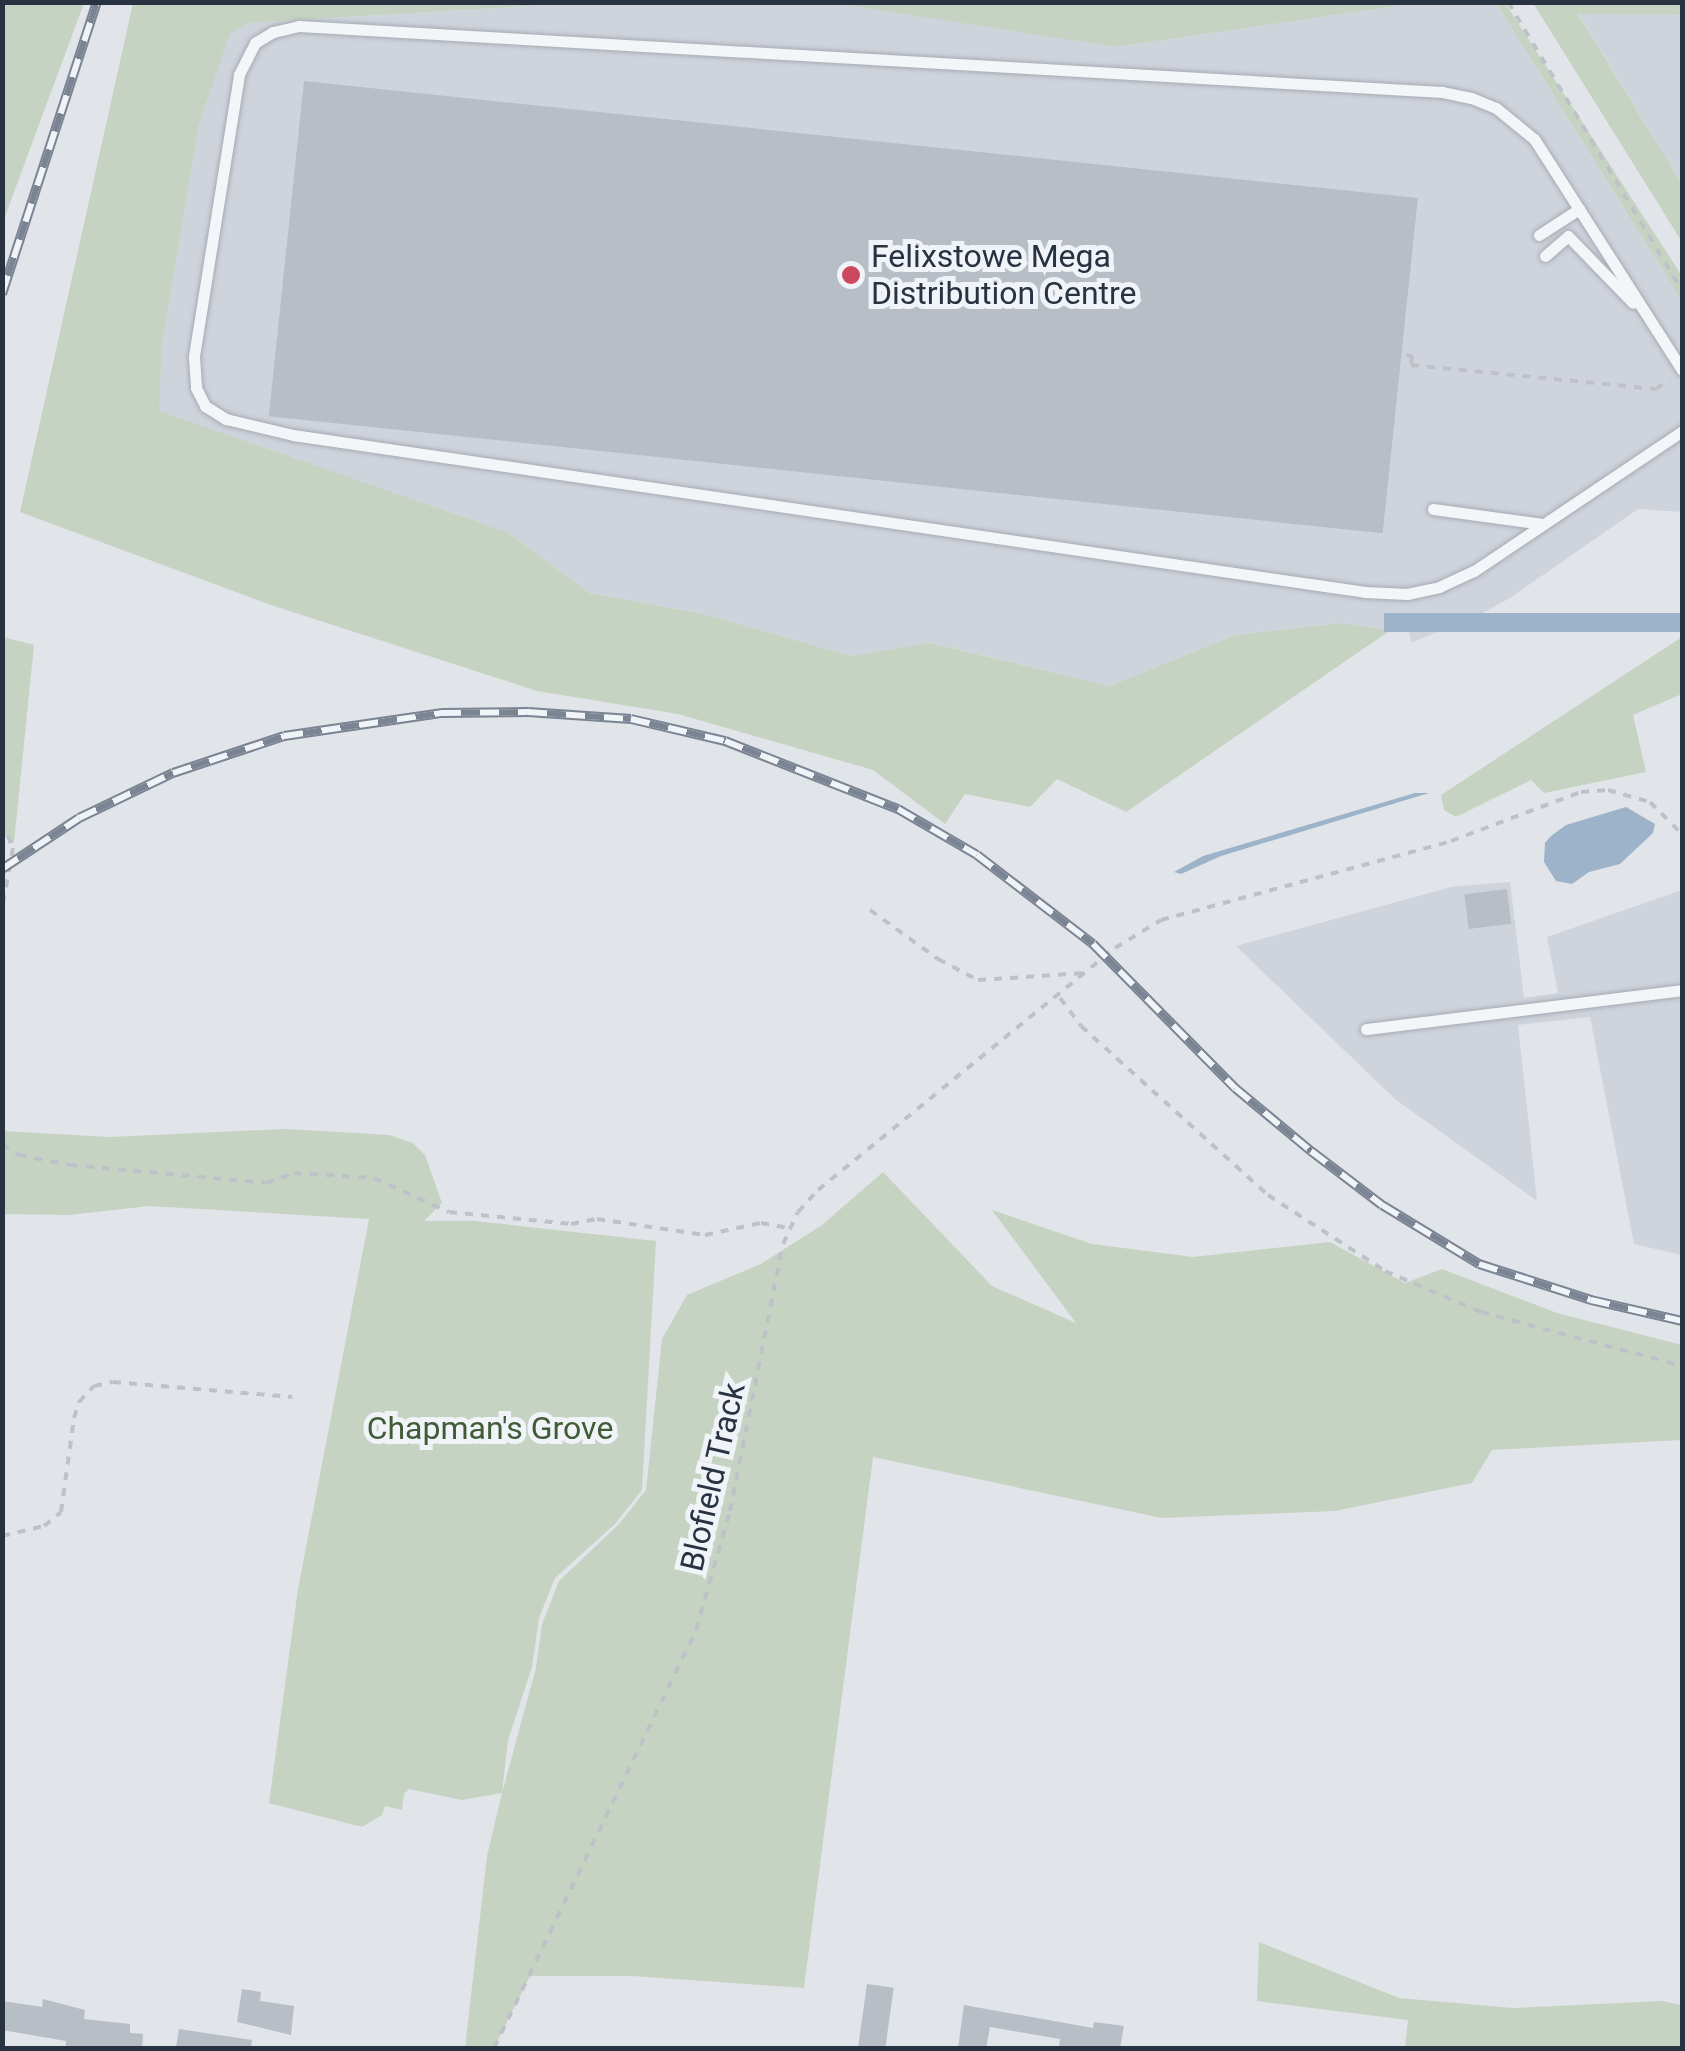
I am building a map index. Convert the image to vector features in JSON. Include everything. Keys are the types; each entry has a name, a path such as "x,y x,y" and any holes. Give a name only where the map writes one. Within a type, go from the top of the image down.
{"lane":[{"path":"1682,370 1534,140 1516,124 1471,98 1442,92 299,26 273,32 255,43 239,75 194,358 196,388 205,406 226,419 293,434 1365,592 1407,594 1439,587 1474,571 1682,431"},
{"path":"1539,235 1579,209"},
{"path":"1545,256 1568,236 1653,324"},
{"path":"1433,510 1543,524"},
{"path":"1366,1029 1682,990"}],"path":[{"path":"1508,2 1682,290"},
{"path":"1406,355 1412,356 1411,365 1656,389 1682,370"},
{"name":"Blofield Track","path":"494,2048 682,1668 701,1617 730,1512 788,1228 818,1190 1138,930 1161,920 1451,841 1580,792 1608,790 1650,802 1682,834"},
{"path":"2,821 13,848 2,910"},
{"path":"870,910 938,959 978,980 1085,973"},
{"path":"1059,996 1081,1026 1268,1196 1385,1271 1481,1312 1682,1366"},
{"path":"2,1144 19,1155 70,1165 266,1183 294,1173 374,1178 449,1212 466,1214 571,1224 598,1219 705,1234 761,1224 788,1228"},
{"path":"2,1536 44,1526 61,1512 74,1418 79,1402 94,1386 114,1382 292,1398"}],"shaded area":[{"path":"834,2 1116,47 1417,3 1496,3 1682,301 1682,512 1638,509 1510,598 1473,618 1412,642 1404,621 1381,629 1341,623 1235,635 1110,686 932,643 851,656 704,614 589,593 507,532 158,411 162,344 198,129 230,34 247,23 580,3"},
{"path":"1578,13 1682,15 1682,184"},
{"path":"1510,882 1524,998 1558,993 1547,937 1682,890 1682,1255 1634,1244 1590,1017 1518,1025 1537,1201 1395,1099 1236,946 1451,887"}],"green space":[{"path":"1417,2 1116,47 834,3"},
{"path":"2,3 84,3 3,222"},
{"path":"133,3 580,3 247,23 230,34 198,129 162,344 159,411 507,532 589,593 704,614 851,656 931,643 1110,686 1235,635 1341,623 1381,629 1404,621 1126,812 1057,779 1030,807 965,794 945,824 873,770 678,714 537,691 271,605 20,512"},
{"path":"1496,3 1505,3 1682,276 1682,301"},
{"path":"1533,3 1682,3 1682,15 1578,14 1682,184 1682,242"},
{"path":"3,637 34,645 14,843 3,835"},
{"path":"1682,637 1682,694 1633,715 1646,772 1544,793 1531,780 1456,817 1444,810 1441,795"},
{"name":"Chapman's Grove","path":"286,1129 389,1135 413,1143 425,1155 442,1203 424,1221 475,1221 656,1241 642,1490 615,1524 555,1578 539,1618 532,1667 508,1740 502,1793 462,1800 409,1789 404,1794 402,1810 385,1806 382,1815 362,1827 269,1803 298,1589 369,1219 150,1206 68,1215 3,1214 3,1131 109,1137"},
{"path":"883,1172 992,1286 1076,1323 992,1210 1092,1244 1193,1257 1330,1242 1405,1283 1442,1269 1557,1313 1682,1345 1682,1440 1492,1450 1472,1483 1335,1511 1162,1518 873,1457 804,1988 633,1976 530,1976 494,2048 465,2048 487,1856 536,1668 542,1624 559,1581 619,1524 646,1490 662,1339 687,1295 761,1264 822,1225"},
{"path":"1259,1942 1399,1998 1513,2008 1662,2001 1682,2005 1682,2048 1405,2048 1408,2020 1257,2001"}],"water":[{"path":"1384,613 1682,613 1682,632 1384,632"},
{"path":"1415,793 1429,793 1221,856 1181,874 1174,872 1203,856"},
{"path":"1626,807 1655,824 1653,833 1620,864 1589,872 1572,884 1556,881 1544,862 1545,843 1551,836 1566,825"}],"building":[{"name":"Felixstowe Mega Distribution Centre","path":"304,81 1418,198 1383,533 269,416"},
{"path":"1507,889 1511,924 1469,929 1464,894"},
{"path":"867,1984 894,1988 885,2048 858,2047"},
{"path":"242,1989 261,1992 260,2001 294,2006 291,2035 237,2022"},
{"path":"43,1999 85,2010 84,2019 130,2024 130,2033 143,2034 142,2048 66,2048 66,2041 2,2030 2,2001 42,2007"},
{"path":"964,2005 1093,2028 1094,2022 1124,2026 1120,2048 1059,2048 1060,2039 990,2027 986,2048 958,2048"},
{"path":"179,2029 252,2040 251,2048 176,2048"}],"railway":[{"path":"2,294 97,2"},
{"path":"2,869 79,818 173,773 284,736 442,713 528,712 631,719 725,741 898,809 977,855 1093,944 1235,1088 1311,1151 1382,1205 1479,1264 1591,1300 1682,1321"}],"place":[{"name":"Felixstowe Mega Distribution Centre","path":"851,275"}]}
